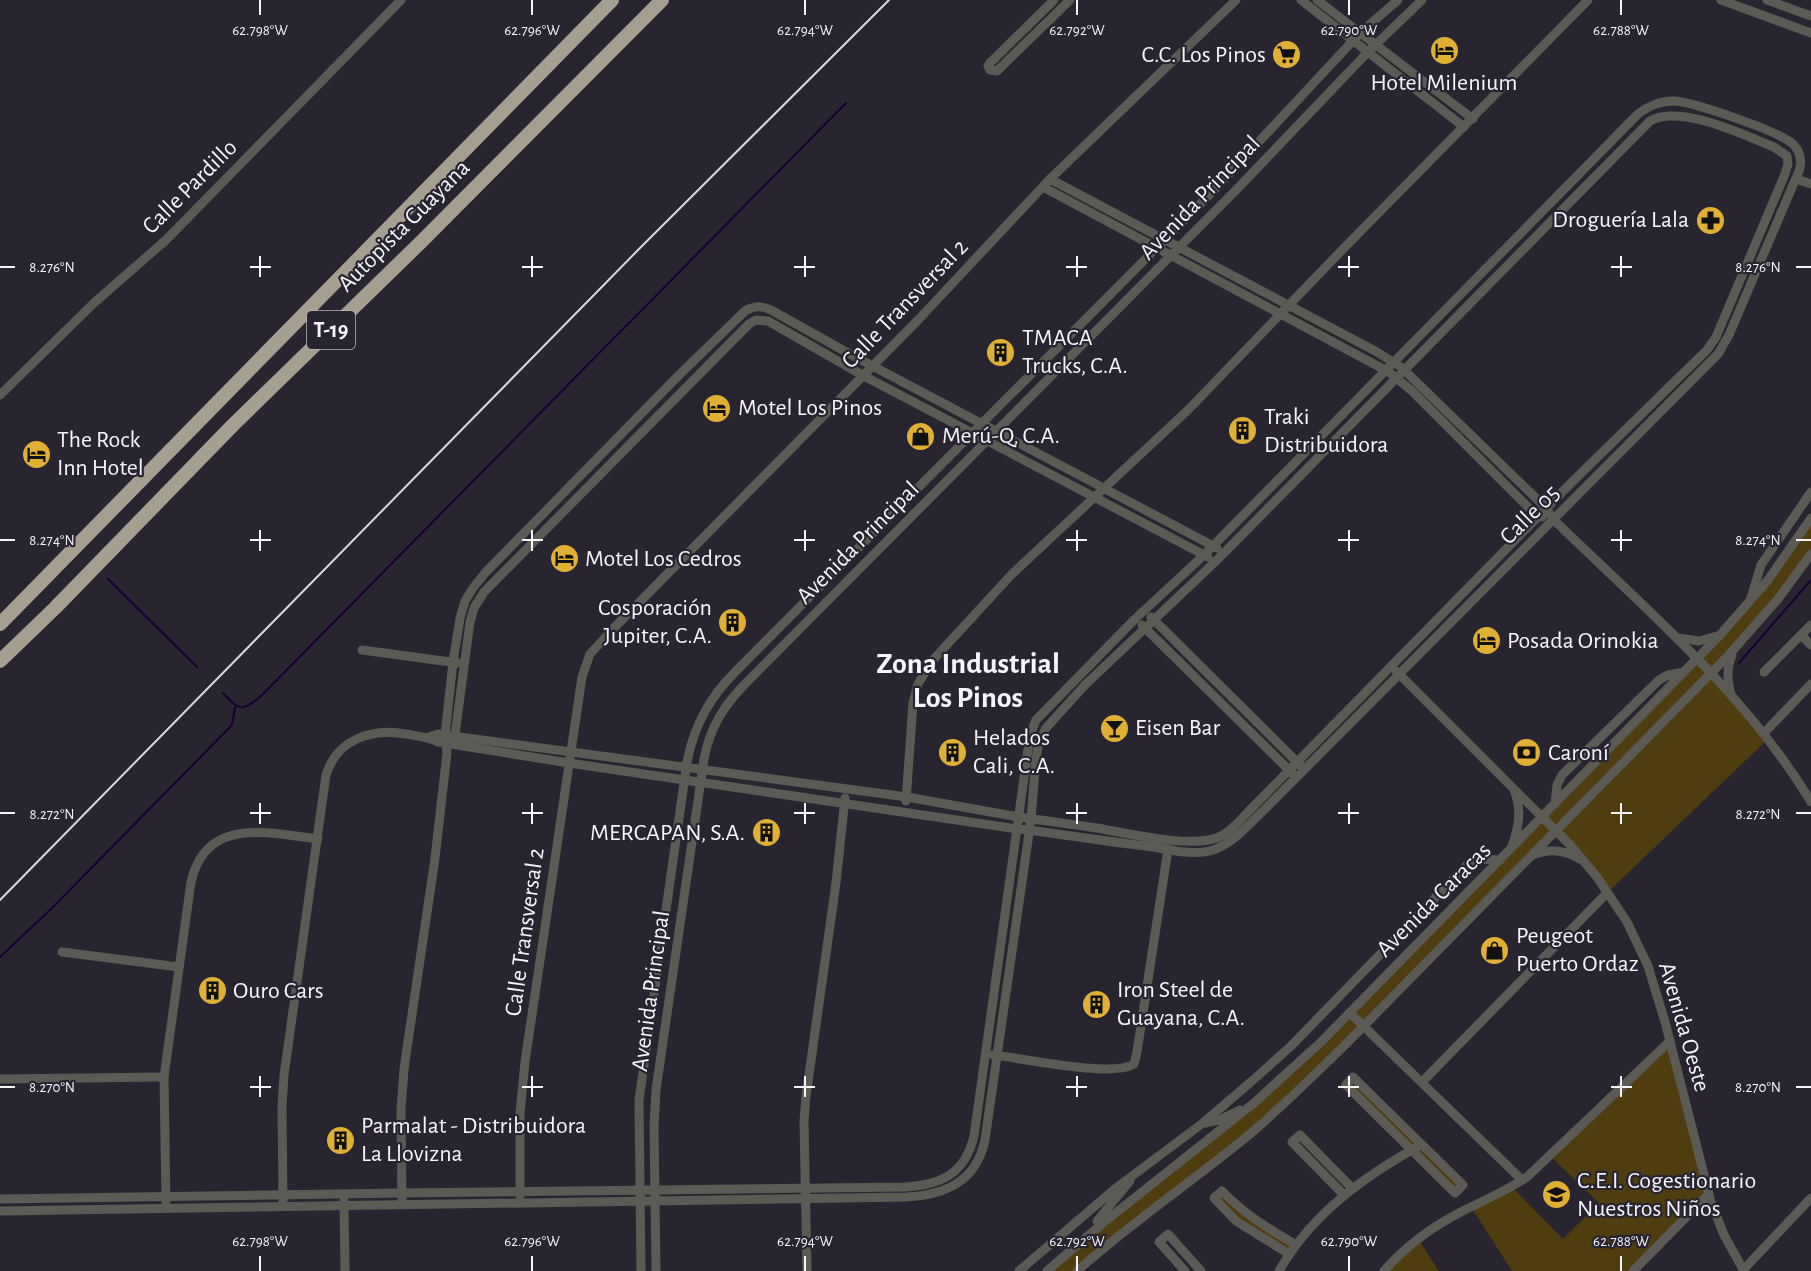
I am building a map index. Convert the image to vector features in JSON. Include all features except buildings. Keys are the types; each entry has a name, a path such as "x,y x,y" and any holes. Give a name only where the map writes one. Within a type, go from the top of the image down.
{"highway":[{"name":"Autopista Guayana","path":"0,624 612,0"},
{"name":"Autopista Guayana","path":"1,660 55,608 233,425 662,0"}],"street":[{"name":"Calle Pardillo","path":"0,395 95,302 166,240 401,0"},
{"path":"1054,0 990,63 988,66 990,70 997,71 1070,0"},
{"name":"Calle Transversal 2","path":"521,1203 519,1130 521,1093 582,677 595,647 864,376 1050,179 1236,0"},
{"path":"1301,0 1464,127"},
{"path":"1317,0 1473,119"},
{"name":"Avenida Principal","path":"641,1271 638,1110 687,767 694,735 707,706 736,671 1165,239 1361,32 1398,0"},
{"name":"Avenida Principal","path":"656,1271 654,1116 657,1080 702,770 707,745 719,716 729,701 1179,247 1368,52 1422,0"},
{"path":"904,812 907,797 912,711 918,684 939,652 1012,574 1188,410 1588,0"},
{"path":"1721,0 1811,33"},
{"path":"1767,0 1811,16"},
{"name":"Calle 05","path":"1167,849 1188,852 1210,851 1235,837 1400,675 1707,366 1726,344 1796,179 1801,163 1796,147 1782,137 1674,100 1657,103 1639,113 1604,149"},
{"name":"Calle 05","path":"1094,828 1171,839 1206,840 1225,834 1546,508 1699,359 1716,338 1785,174 1788,159 1784,153 1774,147 1696,119 1674,115 1660,116 1650,121 1613,158"},
{"path":"0,1199 805,1188 892,1192 919,1196 940,1192 956,1184 973,1168 981,1154 985,1140 1031,819 1036,758 1041,735 1050,722 1085,685 1216,561 1613,158 1604,149 1213,546 1146,612 1135,619 1046,710 1031,729 974,1136 966,1159 951,1175 934,1183 892,1192 806,1199 0,1211"},
{"path":"1050,179 1289,305 1404,370 1711,673 1764,733 1811,802"},
{"path":"1796,179 1811,184"},
{"path":"1043,187 1387,370 1538,517 1553,519"},
{"path":"1562,191 1572,200"},
{"path":"1107,222 1114,212"},
{"path":"1758,238 1769,242"},
{"path":"402,1205 401,1110 404,1069 435,858 449,742 472,615 480,597 488,587 756,320 759,306"},
{"path":"449,742 453,662 462,609 468,594 478,581 710,344 752,307 759,306 771,310 996,432 1225,552"},
{"path":"756,320 768,321 864,376 1216,561"},
{"path":"710,344 721,353"},
{"path":"1699,359 1707,366"},
{"path":"582,475 591,483"},
{"path":"1750,603 1761,565 1811,492"},
{"name":"Avenida Caracas","path":"1047,1271 1103,1223 1254,1103 1350,1012 1510,851 1750,603 1811,518"},
{"path":"519,539 528,547"},
{"name":"Avenida Caracas","path":"1077,1271 1249,1134 1288,1100 1736,647 1778,599 1811,554"},
{"path":"478,581 488,587"},
{"path":"1146,612 1305,769"},
{"path":"1135,619 1297,777"},
{"path":"1764,672 1811,625"},
{"path":"1674,637 1699,641 1721,634"},
{"path":"1801,635 1811,645"},
{"path":"1732,696 1727,676 1728,665 1736,647"},
{"path":"362,650 464,664"},
{"name":"Avenida Oeste","path":"1391,666 1556,830 1585,862 1635,935 1657,990 1709,1194 1724,1235 1744,1270"},
{"path":"1555,804 1557,785 1562,775 1659,680 1668,675 1684,672"},
{"path":"1764,733 1811,684"},
{"path":"717,692 729,701"},
{"path":"707,706 719,716"},
{"path":"1031,729 1041,735"},
{"path":"283,1206 284,1075 326,775 339,751 356,738 375,732 429,737 438,734 449,742 569,764 1167,849 1134,1064 1122,1069 1100,1069 986,1054"},
{"path":"449,742 571,752 907,797 1019,818 1094,828 1092,839"},
{"path":"1510,851 1519,823 1518,799 1514,788"},
{"path":"807,1271 804,1121 806,1088 846,790"},
{"path":"166,1208 164,1077 179,967 197,862 210,847 230,835 266,833 318,839"},
{"path":"1531,856 1552,850 1573,855 1585,862"},
{"path":"1019,1271 1116,1188 1203,1123 1291,1046 1469,862 1481,859 1500,861"},
{"path":"1422,1082 1607,893"},
{"path":"62,952 179,967"},
{"path":"1350,1012 1522,1180"},
{"path":"647,1039 663,1041"},
{"path":"1384,1271 1404,1250 1440,1223 1522,1180 1571,1137 1670,1041"},
{"path":"0,1079 164,1077"},
{"path":"1353,1077 1463,1185 1455,1192 1412,1150 1346,1085 1353,1077"},
{"path":"642,1078 657,1080"},
{"path":"1203,1123 1219,1120 1254,1103"},
{"path":"1344,1195 1292,1142 1300,1135 1352,1188"},
{"path":"1279,1271 1289,1254 1316,1221 1344,1195 1373,1172 1422,1144"},
{"path":"1077,1245 1135,1174"},
{"path":"1289,1254 1236,1221 1214,1198 1222,1191 1253,1219 1296,1245"},
{"path":"343,1194 345,1271"},
{"path":"1633,1271 1709,1194"},
{"path":"1744,1270 1811,1198"},
{"path":"1185,1271 1160,1242 1168,1234 1201,1271"}],"shaded area":[{"path":"1811,518 1811,554 1711,673 1768,739 1607,893 1557,830 1289,1100 1077,1271 1047,1271 1288,1073 1721,634"},
{"path":"1670,1041 1709,1194 1633,1271 1512,1271 1471,1207 1512,1187 1563,1239 1599,1203 1550,1156"},
{"path":"1353,1077 1463,1185 1455,1193 1346,1085"},
{"path":"1222,1191 1296,1245 1289,1254 1245,1228 1214,1198"},
{"path":"1418,1239 1439,1271 1384,1271"}],"waterway":[{"path":"223,693 241,707 246,707 262,695 846,103"},
{"path":"108,579 197,667"},
{"path":"1739,663 1811,580"},
{"path":"0,957 51,909 232,725 235,707"}],"railway":[{"path":"0,900 641,247 889,0"}],"place":[{"name":"Hotel Milenium","path":"1444,50"},
{"name":"C.C. Los Pinos","path":"1287,55"},
{"name":"Droguería Lala","path":"1710,220"},
{"name":"TMACA Trucks, C.A.","path":"1001,352"},
{"name":"Motel Los Pinos","path":"717,408"},
{"name":"Traki Distribuidora","path":"1243,431"},
{"name":"Merú-Q, C.A.","path":"921,436"},
{"name":"The Rock Inn Hotel","path":"36,454"},
{"name":"Motel Los Cedros","path":"564,559"},
{"name":"Cosporación Jupiter, C.A.","path":"733,622"},
{"name":"Posada Orinokia","path":"1486,641"},
{"name":"Eisen Bar","path":"1114,728"},
{"name":"Helados Cali, C.A.","path":"952,752"},
{"name":"Caroní","path":"1527,753"},
{"name":"MERCAPAN, S.A.","path":"766,833"},
{"name":"Peugeot Puerto Ordaz","path":"1495,950"},
{"name":"Ouro Cars","path":"212,991"},
{"name":"Iron Steel de Guayana, C.A.","path":"1096,1004"},
{"name":"Parmalat - Distribuidora La Llovizna","path":"340,1140"},
{"name":"C.E.I. Cogestionario Nuestros Niños","path":"1556,1195"}],"district":[{"name":"Zona Industrial Los Pinos","path":"968,681"}]}
